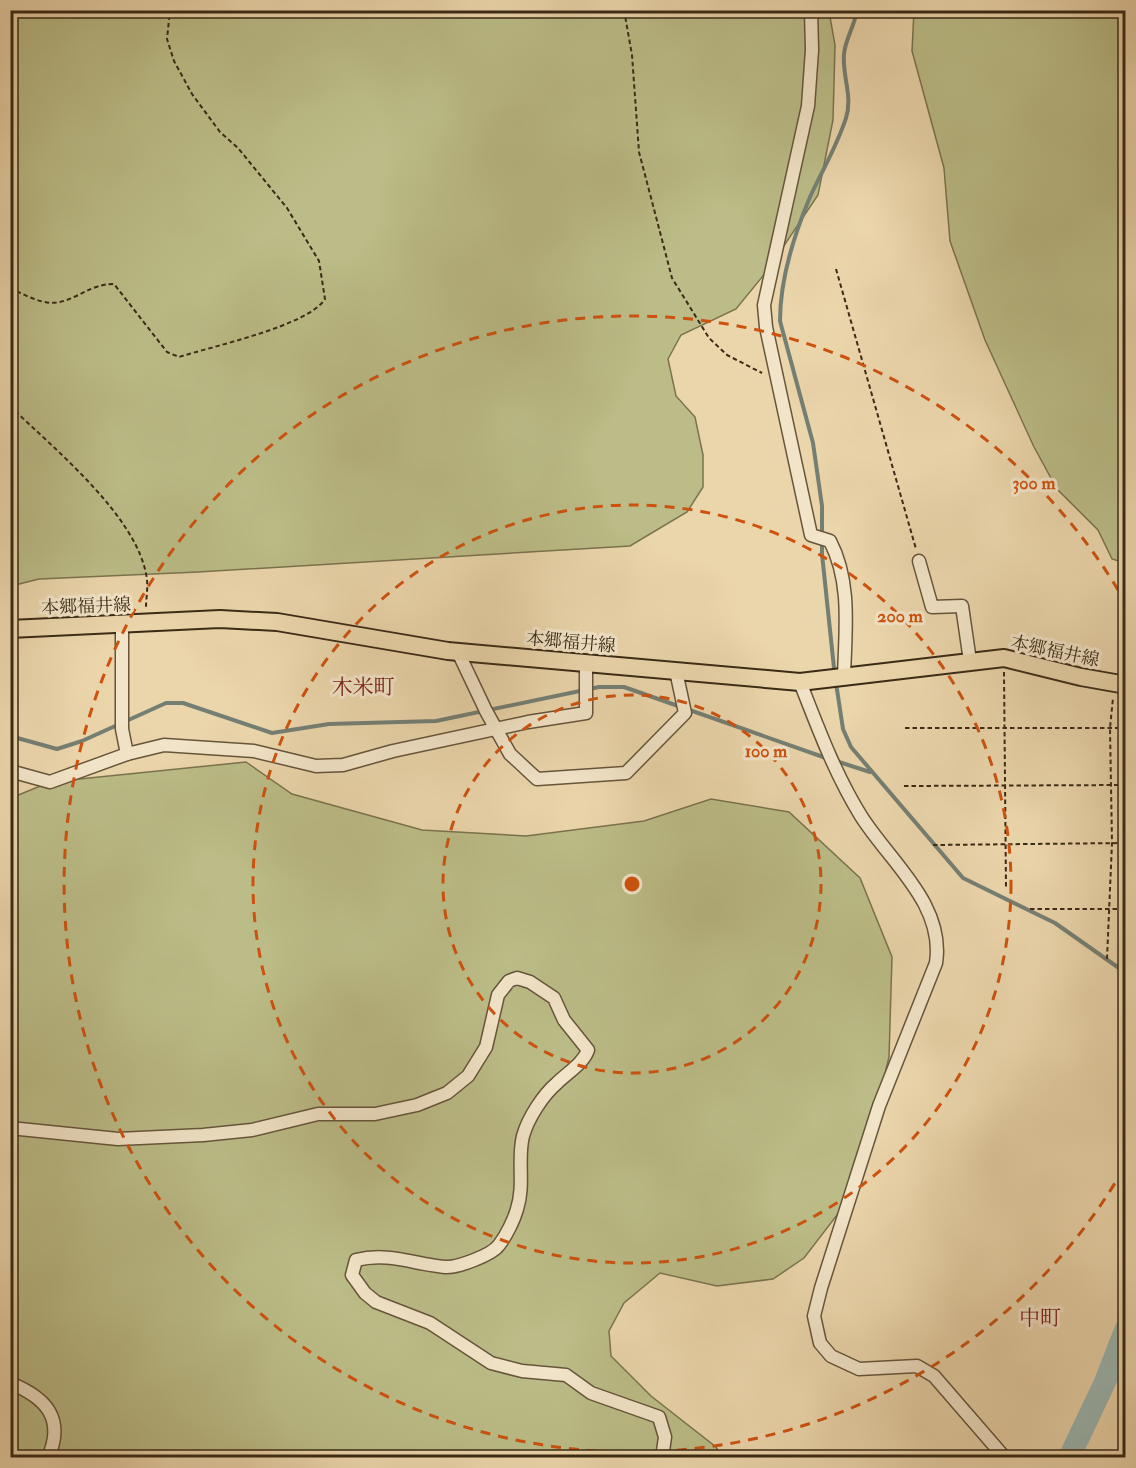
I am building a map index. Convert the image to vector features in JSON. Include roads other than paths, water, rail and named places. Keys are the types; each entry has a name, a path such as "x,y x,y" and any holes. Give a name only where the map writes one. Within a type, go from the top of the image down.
{"main road":[{"name":"本郷福井線","path":"10,629 220,619 278,622 387,642 458,652 800,682 1004,658 1120,684"}],"street":[{"path":"811,10 812,50 808,106 764,305 776,379 814,536 830,541 840,560 845,590 844,678"},
{"path":"919,561 932,607 962,606 970,661"},
{"path":"122,624 122,729 127,754"},
{"path":"458,652 510,754 537,779 626,773 685,713 676,671"},
{"path":"10,771 50,782 127,754 164,745 254,751 316,766 343,765 393,751 586,713 586,663"},
{"path":"800,682 841,779 862,817 913,885 930,913 938,948 936,963 879,1106 821,1288 814,1316 820,1344 841,1363 859,1369 916,1366 934,1376 1005,1458"},
{"path":"10,1128 118,1139 203,1135 252,1130 318,1114 375,1113 417,1106 447,1093 468,1076 486,1047 498,995 509,981 517,978 530,982 554,998 564,1020 588,1050 585,1058 554,1085 534,1111 523,1137 522,1175 517,1208 498,1247 475,1260 447,1268 408,1258 373,1256 356,1260 352,1275 365,1293 376,1302 430,1323 491,1363 522,1371 566,1375 591,1393 659,1417 666,1437 662,1458"},
{"path":"10,1383 34,1395 53,1416 56,1440 48,1458"}],"waterway":[{"path":"834,668 822,554 822,506 813,443 780,321 782,290 793,242 848,110 844,54 857,10"},
{"path":"836,683 843,729 851,747 963,878 1055,923 1126,973"},
{"path":"10,736 57,749 82,741 166,703 183,703 272,733 329,724 436,721 599,687 624,687 826,758"},
{"path":"836,761 870,772"},
{"path":"1069,1458 1105,1382 1126,1328"}],"district":[{"name":"木米町","path":"363,687"},
{"name":"中町","path":"1040,1318"}]}
